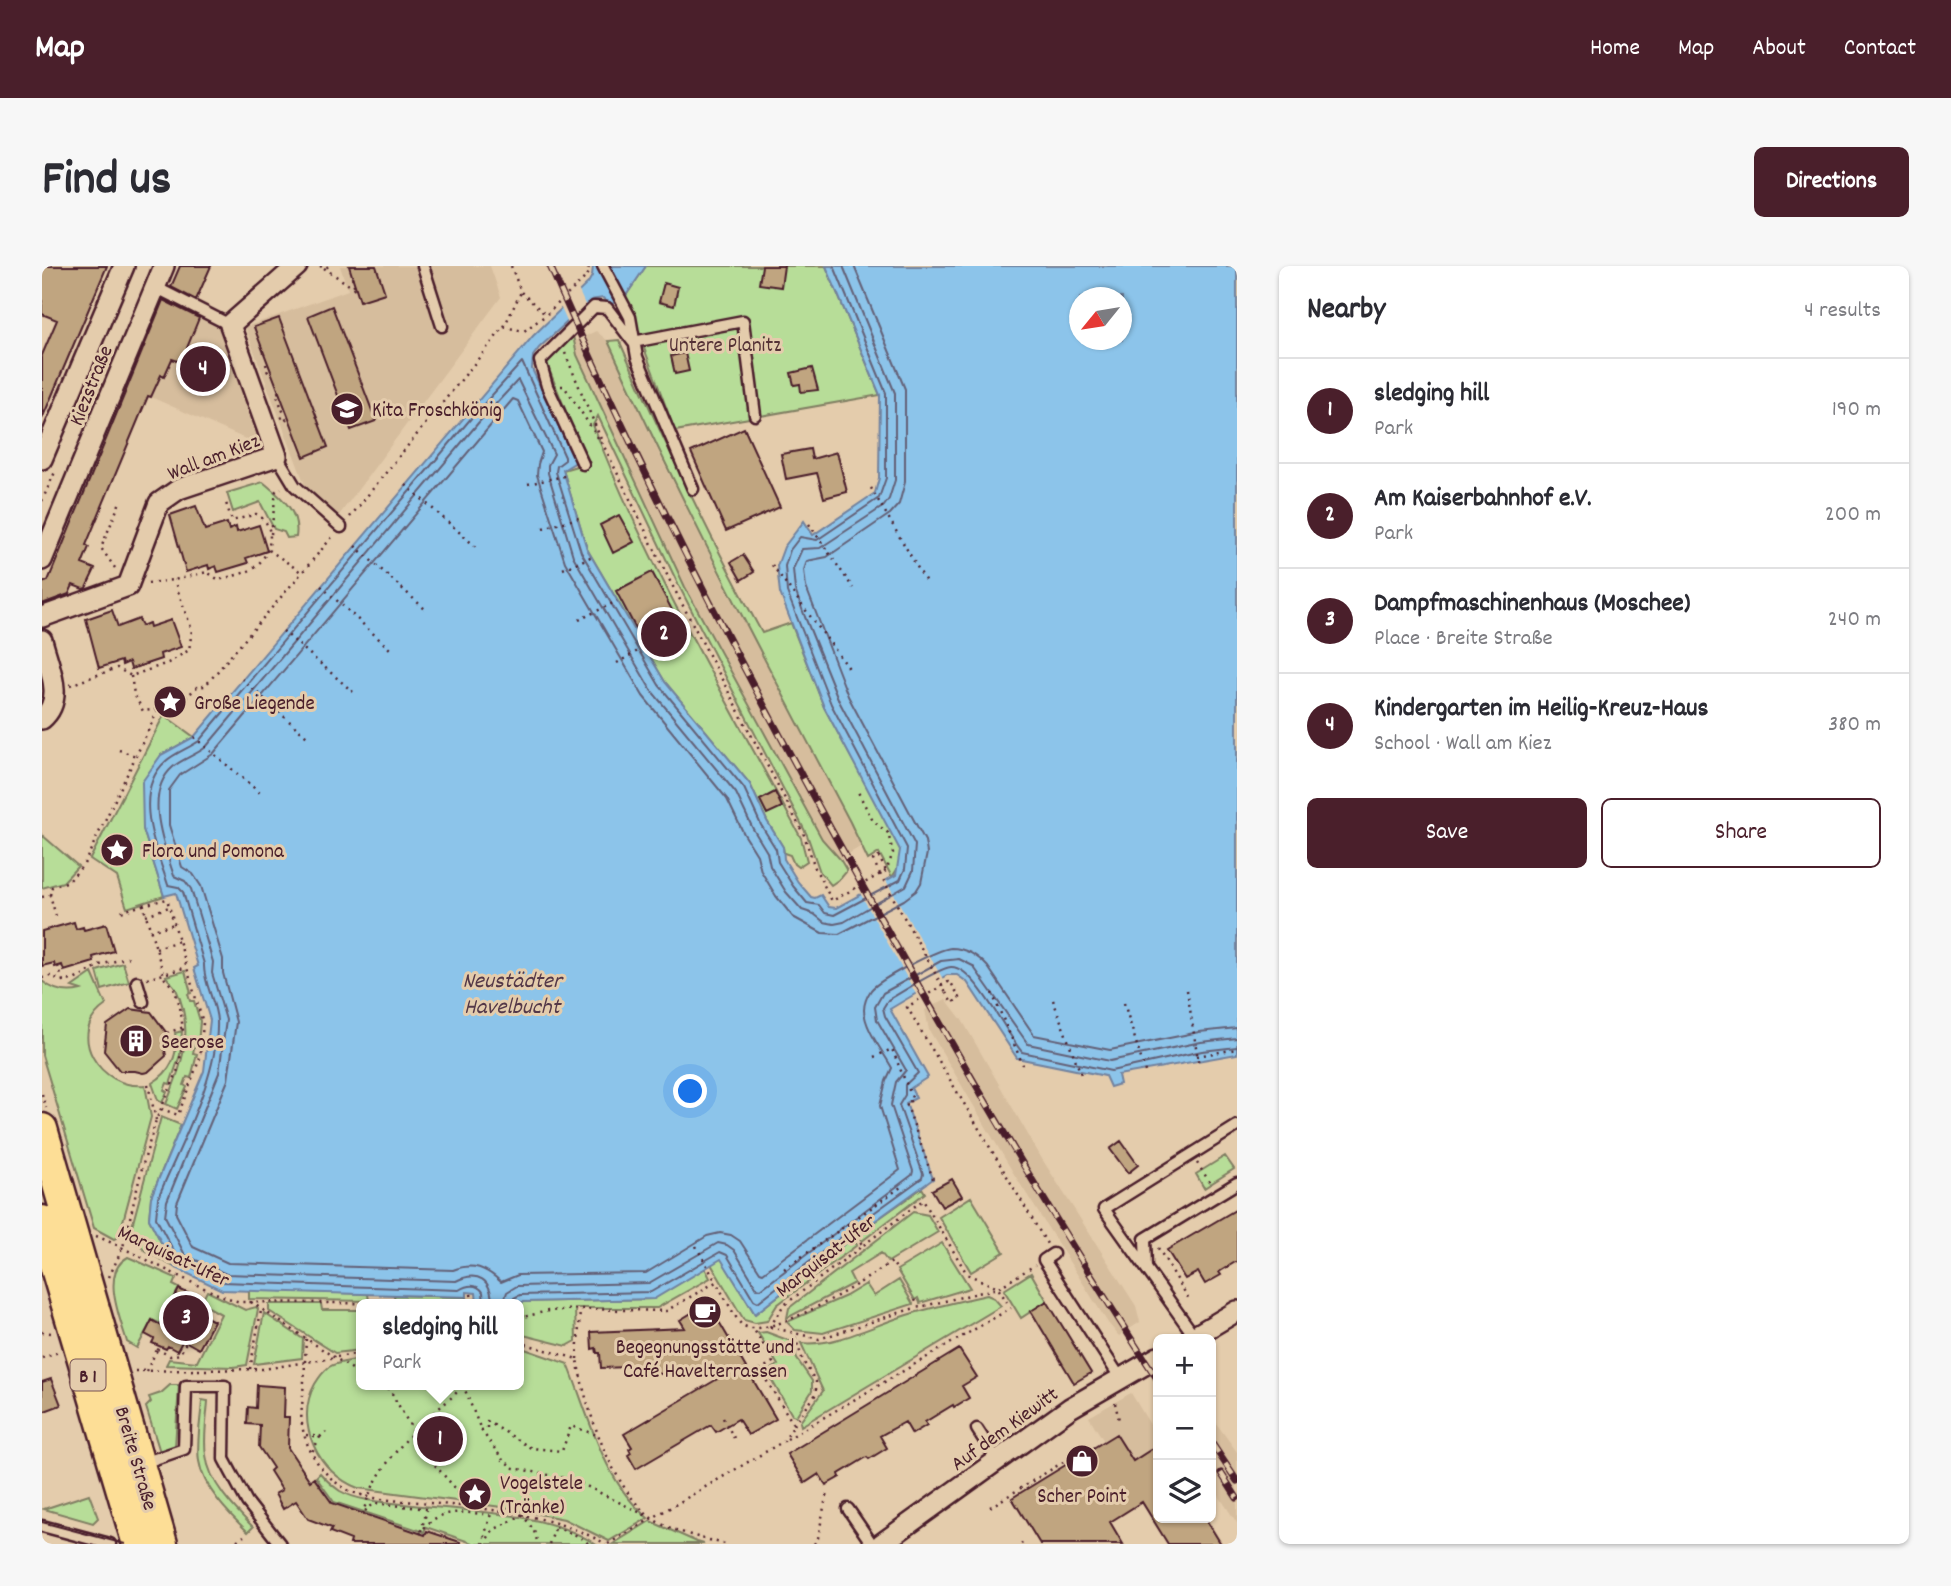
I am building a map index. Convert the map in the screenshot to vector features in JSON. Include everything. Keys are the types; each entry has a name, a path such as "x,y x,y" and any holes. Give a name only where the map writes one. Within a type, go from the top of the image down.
{"main road":[{"name":"Breite Straße","path":"42,1129 162,1544"},
{"name":"Breite Straße","path":"42,1221 126,1540"}],"street":[{"name":"Kiezstraße","path":"42,459 124,266"},
{"name":"Kiezstraße","path":"42,560 164,266"},
{"path":"230,325 298,266"},
{"name":"Wall am Kiez","path":"128,586 159,503 179,489 277,456 230,325"},
{"path":"42,617 128,586"},
{"path":"42,640 55,690 55,702 42,719"},
{"path":"1199,1334 1237,1311"},
{"name":"Auf dem Kiewitt","path":"881,1544 1070,1408 1153,1360"}],"lane":[{"path":"423,266 442,326"},
{"path":"603,266 630,317 636,357 693,489"},
{"path":"155,287 230,325"},
{"path":"583,464 547,386 540,361 594,307 607,308 633,342"},
{"path":"633,342 743,321 755,415"},
{"path":"277,456 292,482 341,527"},
{"path":"137,982 143,1002"},
{"path":"1189,1334 1104,1209 1237,1126"},
{"path":"1147,1272 1145,1239 1237,1183"},
{"path":"1053,1254 1044,1260 1121,1378"},
{"path":"139,1464 184,1449 186,1385 225,1386 224,1459 247,1502 280,1544"},
{"path":"977,1429 997,1460"},
{"path":"848,1509 872,1544"},
{"path":"42,1525 126,1540"}],"path":[{"path":"322,267 330,266"},
{"path":"511,266 521,292 546,315"},
{"path":"521,292 505,327 524,331 546,315 587,276 590,271 587,266"},
{"path":"322,267 355,289 352,277"},
{"path":"559,340 606,450 670,581 804,835 815,869 832,901 886,871 893,853 888,833 873,821 858,792"},
{"path":"547,386 564,386 606,450"},
{"path":"279,392 276,393 285,416"},
{"path":"528,484 569,475"},
{"path":"120,502 101,548 128,586 174,580 207,572 219,580 255,568 269,550 276,491 292,482"},
{"path":"406,485 476,547"},
{"path":"871,488 926,582"},
{"path":"226,503 232,521 256,514 261,516 271,534"},
{"path":"543,528 582,517"},
{"path":"809,524 853,588"},
{"path":"355,546 426,610"},
{"path":"269,550 302,573"},
{"path":"563,569 595,555"},
{"path":"772,565 850,671"},
{"path":"55,690 117,668 131,676 168,663 189,650 192,630 174,580"},
{"path":"321,586 390,649"},
{"path":"579,620 617,601"},
{"path":"284,631 353,692"},
{"path":"617,663 643,649"},
{"path":"131,676 134,694 143,711 176,708"},
{"path":"242,679 307,737"},
{"path":"57,920 50,895 52,887 69,881 84,864 159,709"},
{"path":"194,737 260,793"},
{"path":"119,750 136,756"},
{"path":"886,871 878,857 873,860 880,874 946,993 952,1003 960,998 950,981 907,1007 1053,1254"},
{"path":"42,897 50,895"},
{"path":"117,913 167,899 203,1023 202,1047 197,1068 178,1115 162,1109"},
{"path":"107,1282 123,1247 156,1120 180,1063 184,1027 174,988 163,974 142,905"},
{"path":"145,915 169,907"},
{"path":"150,931 174,924"},
{"path":"155,948 179,941"},
{"path":"42,978 50,976 63,981 74,980 100,965 130,957"},
{"path":"58,966 63,981"},
{"path":"137,982 187,967"},
{"path":"1187,990 1199,1066"},
{"path":"992,993 1023,1065"},
{"path":"1053,1000 1082,1077"},
{"path":"1124,1003 1146,1075"},
{"path":"167,1033 184,1027"},
{"path":"874,1057 892,1049 913,1100 906,1103 933,1179"},
{"path":"1197,1056 1237,1049"},
{"path":"148,1084 156,1120"},
{"path":"1192,1154 1210,1183"},
{"path":"784,1269 901,1187"},
{"name":"Marquisat-Ufer","path":"753,1328 770,1326 782,1306 923,1200 967,1274 998,1288"},
{"path":"848,1224 863,1246"},
{"name":"Marquisat-Ufer","path":"93,1235 123,1247 220,1296 240,1302 356,1303"},
{"path":"1156,1245 1189,1299"},
{"path":"696,1246 741,1324 753,1328 773,1362 760,1370 794,1425"},
{"path":"770,1326 837,1298 892,1262 897,1270"},
{"path":"770,1326 820,1339 919,1307 998,1288 1025,1272"},
{"path":"524,1317 548,1311 666,1311 716,1282"},
{"path":"998,1288 1007,1302"},
{"path":"471,1294 472,1299"},
{"path":"915,1300 919,1307"},
{"path":"251,1302 356,1372"},
{"path":"306,1339 301,1415 304,1434 323,1469 343,1488 369,1496 523,1515 583,1531 607,1544 1011,1308"},
{"path":"250,1369 262,1309"},
{"path":"580,1310 577,1359 597,1435 625,1485 639,1506 652,1518"},
{"path":"784,1441 816,1394 816,1382 803,1361 794,1334"},
{"path":"146,1371 158,1348 170,1356 180,1354 186,1342"},
{"path":"524,1343 577,1359"},
{"path":"42,1358 64,1351"},
{"path":"125,1371 250,1369 305,1364 356,1354"},
{"path":"390,1390 438,1471 471,1507"},
{"path":"428,1509 375,1503 363,1514 384,1468 414,1433 458,1390"},
{"path":"465,1390 481,1430 502,1460 514,1468 574,1480 677,1529 725,1544"},
{"path":"1114,1399 1119,1420"},
{"path":"723,1418 734,1438"},
{"path":"481,1430 486,1429 487,1421 531,1448 562,1451 570,1426 597,1435"},
{"path":"312,1452 326,1432"},
{"path":"304,1434 320,1437"},
{"path":"990,1507 1091,1446"},
{"path":"814,1544 818,1538 827,1492"},
{"path":"430,1503 421,1534 426,1524 438,1516 454,1511 490,1515"},
{"path":"483,1544 492,1510"},
{"path":"483,1544 493,1530 523,1515"},
{"path":"523,1515 534,1531 538,1544"},
{"path":"549,1544 556,1525"},
{"path":"556,1525 589,1544"},
{"path":"231,1544 244,1536"}],"shaded area":[{"name":"Kita Froschkönig","path":"340,266 490,266 501,297 337,518 307,490 245,327 348,290"},
{"path":"160,298 224,326 268,449 151,397 161,375 165,377 172,359 181,362 189,358 190,354 187,350 190,339 150,321"},
{"path":"596,331 608,341 658,451 722,580 850,822 860,847 840,859 822,839 685,587 577,355 575,341"},
{"path":"946,999 962,1020 1042,1159 1136,1306 1140,1322 1119,1336 1108,1323 1014,1174 929,1030 925,1010"},
{"path":"1131,1393 1153,1430 1153,1520 1089,1417"},
{"path":"1216,1423 1237,1452 1237,1523 1216,1492"},
{"path":"1155,1523 1210,1523 1223,1544 1168,1544"}],"green space":[{"name":"Untere Planitz","path":"646,266 826,266 880,395 675,431 625,297"},
{"path":"573,336 577,355 685,587 822,839 847,871 831,885 820,872 807,835 677,582 598,416 593,425 639,531 664,583 801,838 807,861 798,867 790,855 784,853 750,784 665,682 587,549 563,470 587,463 546,362 562,343"},
{"path":"619,340 688,488 762,633 791,623 824,707 901,850 898,868 892,877 879,853 868,860 725,583 608,341"},
{"path":"263,482 292,512 297,528 296,537 287,538 284,532 274,529 260,502 233,512 227,493"},
{"path":"164,715 194,737 161,755 143,829 164,896 127,908 117,877 90,859"},
{"path":"42,835 78,866 63,882 42,888"},
{"path":"123,963 129,982 102,990 97,971"},
{"path":"185,971 191,993 188,994 190,1001 194,1001 200,1021 198,1044 195,1044 193,1053 197,1054 191,1078 187,1077 184,1085 187,1087 177,1109 166,1104 181,1062 185,1019 176,989 166,976"},
{"path":"92,973 106,1005 94,1017 88,1030 88,1044 93,1057 114,1079 145,1085 151,1117 119,1236 114,1239 94,1228 42,1055 42,981 60,991 70,992 81,990 72,987"},
{"path":"182,1031 180,1055 170,1084 167,1083 164,1090 167,1092 162,1103 158,1100 152,1083 169,1068 176,1048 175,1033"},
{"path":"161,1117 181,1125 151,1197 149,1219 174,1267 143,1249 131,1230"},
{"path":"1225,1156 1234,1169 1204,1188 1196,1174"},
{"path":"922,1188 925,1193 862,1241 857,1234"},
{"path":"971,1197 1004,1252 971,1272 939,1217"},
{"path":"913,1212 928,1215 938,1232 888,1262 881,1253 849,1273 854,1283 787,1318 789,1308"},
{"path":"852,1238 857,1245 777,1305 767,1321 755,1323 744,1320 711,1264 721,1258 755,1314"},
{"path":"942,1243 970,1288 920,1303 918,1298 915,1300 897,1270"},
{"path":"128,1257 176,1278 173,1285 179,1288 161,1324 152,1320 137,1348 127,1342 114,1296 115,1273"},
{"path":"705,1268 710,1278 657,1308 575,1308 576,1341 567,1346 524,1335 524,1302 653,1299"},
{"path":"1031,1273 1047,1301 1021,1318 1004,1290"},
{"path":"899,1280 913,1304 823,1333 795,1330 787,1322 846,1296 866,1284 874,1296"},
{"path":"249,1290 368,1294 369,1299 356,1301 249,1299"},
{"path":"207,1291 245,1310 256,1307 258,1309 247,1365 166,1365 169,1359 197,1362 221,1314 201,1303"},
{"path":"394,1295 467,1297 467,1299 395,1299"},
{"path":"987,1295 1001,1306 801,1426 800,1422 823,1391 801,1343 841,1339 907,1315"},
{"path":"269,1304 321,1304 322,1310 356,1310 356,1351 335,1353 269,1311"},
{"path":"264,1313 303,1339 302,1358 254,1364"},
{"path":"766,1332 793,1342 797,1359 812,1381 812,1391 796,1416 792,1415 767,1372 778,1365 758,1333"},
{"path":"524,1349 568,1364 608,1467 619,1486 648,1518 609,1541 564,1519 509,1508 358,1488 344,1481 321,1459 309,1430 307,1415 315,1384 327,1369 356,1360 356,1390 524,1390"},
{"path":"170,1385 179,1385 175,1447 160,1452 146,1407 151,1402 149,1397 161,1393"},
{"path":"202,1400 208,1401 205,1442 208,1465 217,1485 253,1527 248,1532 211,1491 201,1471 198,1446"},
{"path":"320,1473 340,1491 355,1497 528,1519 575,1533 595,1544 475,1544 426,1527 424,1532 334,1502 316,1477"},
{"path":"89,1494 98,1518 93,1523 44,1509"},
{"path":"650,1521 697,1542 704,1544 613,1544"}],"water":[{"name":"Neustädter Havelbucht","path":"593,266 646,266 625,297 610,305 603,298 591,300 539,348 533,356 532,369 576,462 563,470 587,549 665,682 750,784 767,821 783,847 784,859 798,882 811,897 821,895 829,907 836,908 896,875 900,850 824,707 780,593 777,566 784,547 804,521 813,535 875,493 879,478 880,395 826,266 1237,266 1237,1054 1118,1075 1120,1084 1110,1087 1105,1076 1017,1058 967,982 957,975 947,975 890,1009 928,1077 911,1088 916,1098 906,1103 933,1179 857,1234 755,1314 721,1259 654,1299 524,1302 524,1299 477,1299 476,1293 467,1292 467,1297 222,1290 174,1267 149,1219 151,1197 204,1071 210,1020 194,968 198,966 176,893 164,896 143,829 142,782 161,755 194,737 533,336 588,283"}],"pier":[{"path":"578,289 587,309 569,326 560,306"},
{"path":"884,877 944,981 917,996 859,891"}],"building":[{"path":"42,266 107,266 42,419 42,355 57,320 42,314"},
{"path":"180,266 211,266 196,300 171,287"},
{"path":"349,266 376,266 385,293 360,301"},
{"path":"762,266 784,266 781,287 759,284"},
{"path":"664,283 678,287 674,306 659,302"},
{"path":"163,300 199,318 187,348 189,358 181,362 172,359 164,377 161,375 151,397 148,396 86,545 89,547 82,564 95,569 86,588 73,585 69,594 42,604 42,583 48,581"},
{"path":"332,306 376,421 351,430 308,316"},
{"path":"279,318 328,447 304,457 254,327"},
{"path":"685,353 689,371 675,374 671,356"},
{"path":"812,368 818,390 801,392 800,384 794,385 791,373"},
{"path":"744,428 780,507 726,531 691,452"},
{"path":"810,449 812,459 837,452 847,492 824,498 817,473 786,479 781,454"},
{"path":"196,506 205,530 227,523 229,530 236,527 237,532 259,525 267,551 246,558 248,563 218,572 216,566 209,569 208,565 186,572 170,515"},
{"path":"619,515 634,542 613,553 600,525"},
{"path":"743,555 754,572 741,580 731,562"},
{"path":"652,572 681,627 645,646 616,591"},
{"path":"112,610 118,627 139,619 142,626 149,623 150,627 171,620 181,647 160,654 161,659 131,669 129,662 122,665 121,661 99,668 86,619"},
{"path":"775,792 782,807 767,814 760,800"},
{"path":"74,922 76,929 83,927 84,930 106,924 114,951 93,957 94,962 64,971 62,965 55,967 54,963 42,966 42,931"},
{"name":"Seerose","path":"130,1009 151,1012 168,1035 164,1045 166,1056 148,1072 120,1071 104,1051 107,1025"},
{"path":"1121,1141 1138,1165 1128,1173 1110,1149"},
{"path":"952,1179 962,1196 942,1207 932,1190"},
{"path":"1237,1209 1237,1261 1205,1284 1198,1272 1185,1279 1167,1250"},
{"path":"179,1289 195,1297 189,1308 214,1321 199,1349 183,1340 177,1351 168,1346 166,1349 152,1343 154,1339 145,1334 152,1320 160,1325"},
{"path":"1047,1301 1091,1373 1074,1383 1031,1311"},
{"path":"708,1303 776,1419 748,1435 738,1419 716,1432 711,1425 636,1469 628,1455 632,1447 624,1434 731,1371 656,1374 656,1366 601,1368 600,1353 597,1353 596,1348 592,1349 591,1332 685,1328 680,1320"},
{"path":"959,1349 977,1377 962,1386 969,1398 925,1422 927,1425 912,1434 905,1422 880,1436 887,1448 869,1459 867,1457 826,1485 819,1474 805,1483 787,1454"},
{"path":"51,1379 61,1405 42,1412 42,1382"},
{"path":"257,1385 285,1387 284,1417 289,1417 288,1448 310,1481 314,1478 332,1503 425,1535 427,1531 460,1544 350,1544 351,1540 330,1532 332,1528 308,1519 296,1501 283,1509 275,1494 282,1490 270,1471 273,1468 259,1447 260,1425 247,1424 248,1407 256,1408"},
{"path":"1116,1434 1133,1461 1153,1448 1153,1520 1142,1502 1110,1522 1123,1544 1040,1544 1012,1498"},
{"path":"1155,1523 1208,1523 1221,1544 1168,1544"}],"tram line":[{"path":"42,1522 125,1544"}],"railway":[{"path":"550,266 649,481 794,762 990,1109 1153,1372"},
{"path":"1216,1450 1237,1481"},
{"path":"1221,1473 1237,1498"}],"place":[{"name":"Kindergarten im Heilig-Kreuz-Haus","path":"203,369"},
{"name":"Kita Froschkönig","path":"347,409"},
{"name":"Am Kaiserbahnhof e.V.","path":"664,634"},
{"name":"Große Liegende","path":"170,702"},
{"name":"Flora und Pomona","path":"117,850"},
{"name":"Seerose","path":"136,1041"},
{"name":"Begegnungsstätte und Café Havelterrassen","path":"705,1312"},
{"name":"Dampfmaschinenhaus (Moschee)","path":"186,1318"},
{"name":"sledging hill","path":"440,1439"},
{"name":"Scher Point","path":"1082,1461"},
{"name":"Vogelstele (Tränke)","path":"475,1494"}]}
